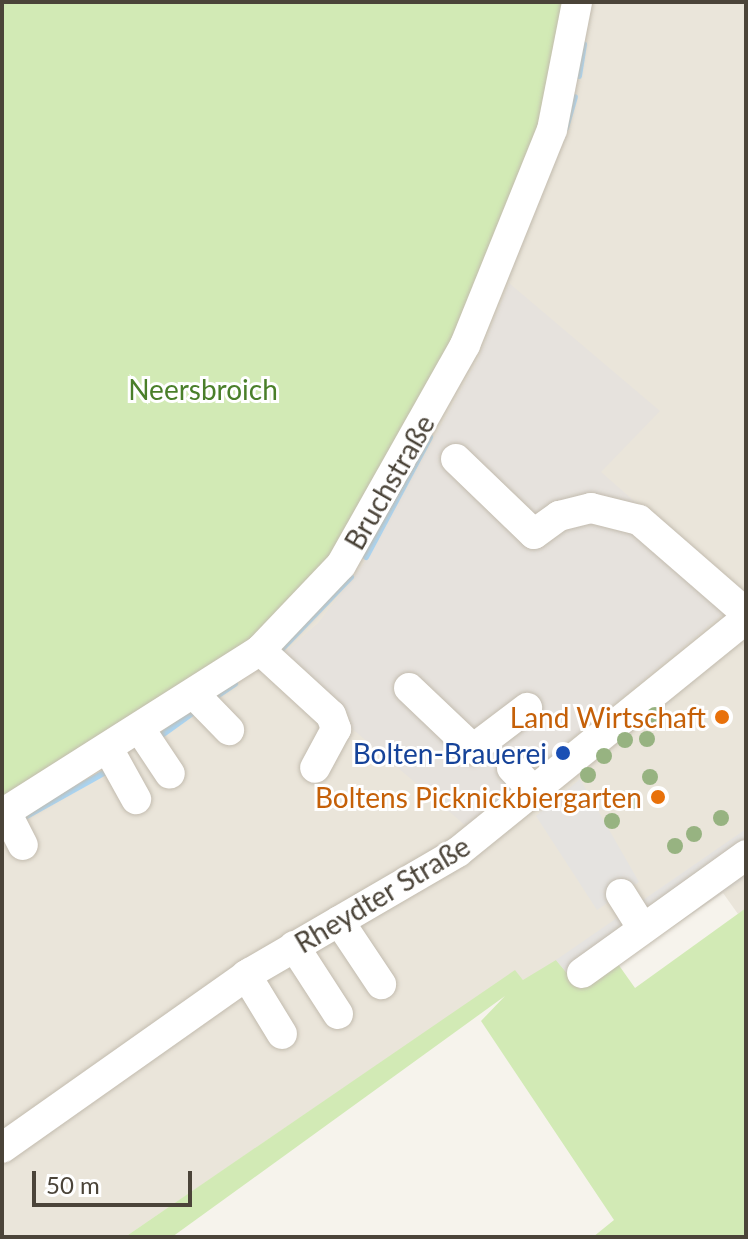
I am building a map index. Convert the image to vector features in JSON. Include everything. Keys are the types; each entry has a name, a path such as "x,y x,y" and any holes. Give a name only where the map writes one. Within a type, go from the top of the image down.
{"street":[{"name":"Bruchstraße","path":"9,831 115,772 209,709 265,657 354,546 460,355 552,130 577,2"},
{"path":"456,459 534,534 559,516 591,508 639,520 746,613"},
{"name":"Rheydter Straße","path":"3,1146 246,975 438,866 536,794 746,619"},
{"path":"265,657 331,715 336,729 315,768"},
{"path":"409,688 473,749 500,754 536,794"},
{"path":"500,754 527,708"},
{"path":"582,973 746,855"},
{"path":"621,894 643,929"},
{"path":"339,921 381,984"},
{"path":"294,946 338,1014"},
{"path":"246,975 282,1034"}],"shaded area":[{"path":"582,2 746,2 746,909 738,914 723,893 580,989 523,980 515,971 125,1237 2,1237 2,820"},
{"path":"509,283 660,411 601,472 744,597 466,826 274,662 318,623 362,566 478,359"},
{"path":"580,779 639,882 597,910 536,816"},
{"path":"746,829 746,877 580,989 556,960"}],"green space":[{"name":"Neersbroich","path":"2,2 571,2 545,132 457,348 341,556 282,625 2,808"},
{"path":"746,908 746,1237 593,1237 614,1220 481,1021 505,996 172,1237 125,1237 515,970 523,980 556,960 580,989 618,964 635,988"}],"waterway":[{"path":"579,76 584,44"},
{"path":"566,128 575,97"},
{"path":"366,557 430,437"},
{"path":"279,652 351,577"},
{"path":"211,700 235,684"},
{"path":"159,737 198,709"},
{"path":"18,821 104,773"}],"place":[{"name":"Land Wirtschaft","path":"722,717"},
{"name":"Bolten-Brauerei","path":"563,753"},
{"name":"Boltens Picknickbiergarten","path":"658,797"}]}
